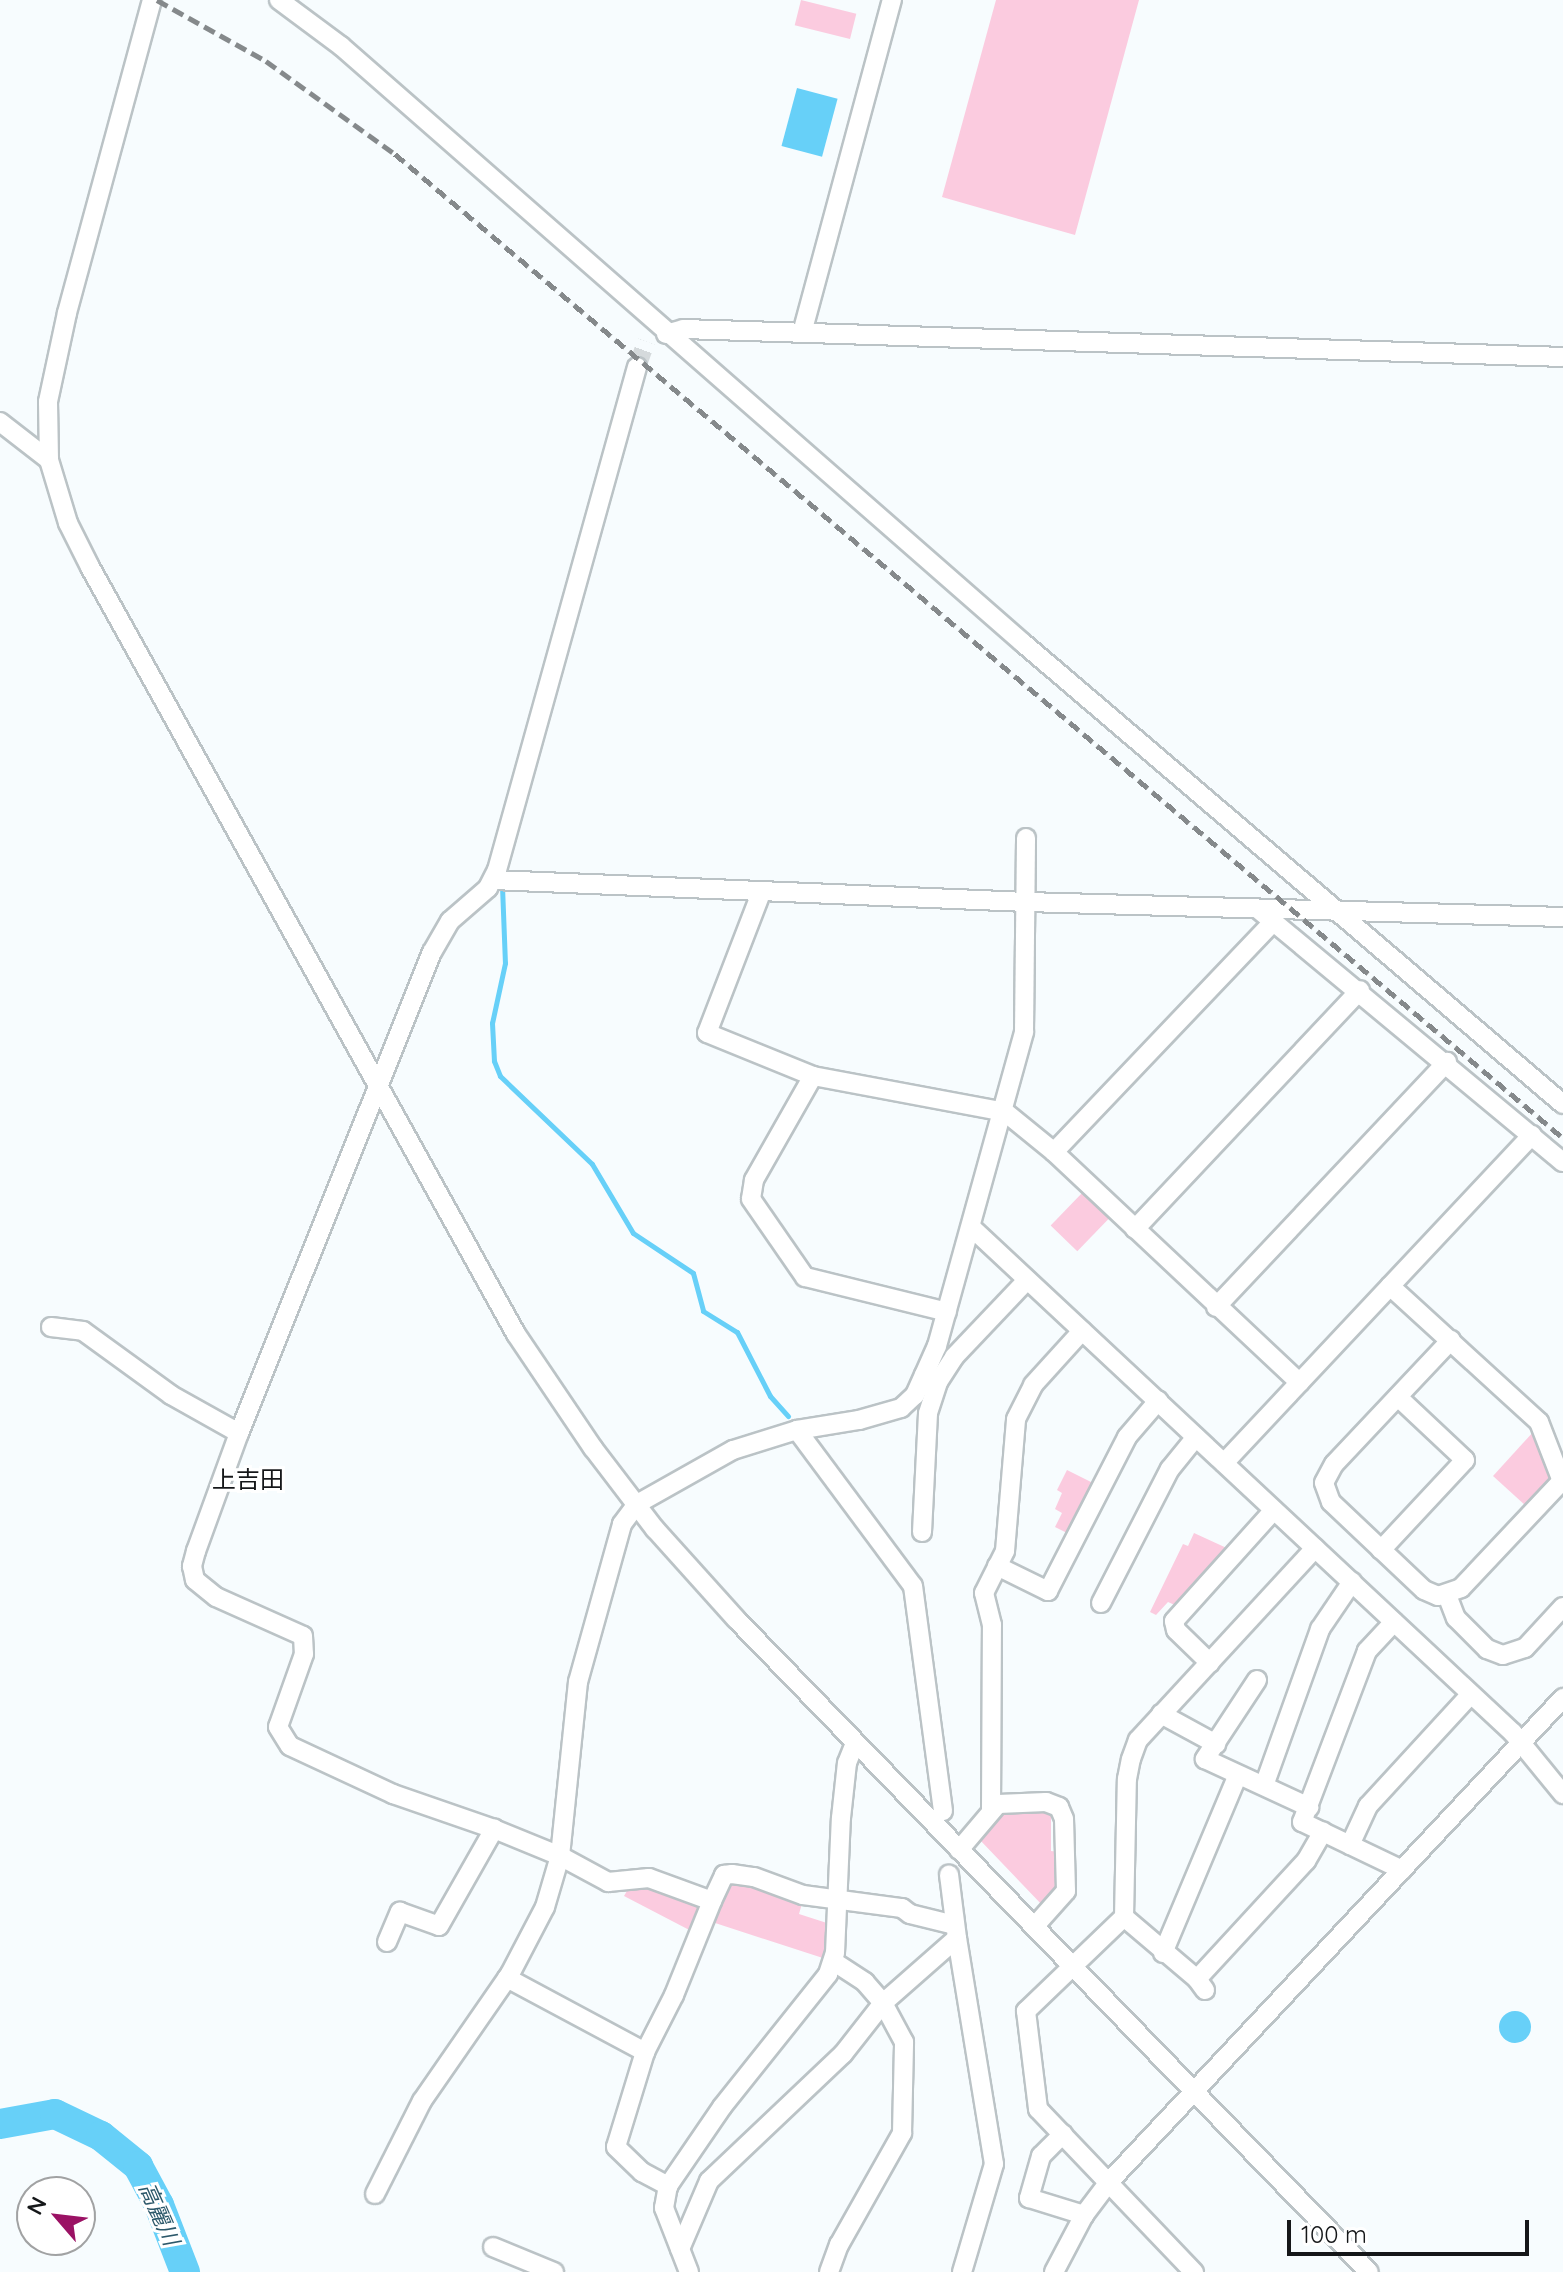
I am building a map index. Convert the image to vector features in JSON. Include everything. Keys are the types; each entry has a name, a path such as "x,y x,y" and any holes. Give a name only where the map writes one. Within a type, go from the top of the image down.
{"street":[{"path":"152,0 54,366 48,402 49,460 68,523 90,567 378,1089 537,1368 637,1504 677,1556 855,1743 1369,2272"},
{"path":"279,0 341,46 659,328 1563,1104"},
{"path":"802,333 892,0"},
{"path":"646,342 659,328 1563,357"},
{"path":"637,367 493,880 442,933 239,1433 192,1566 195,1580 206,1592 303,1636 304,1654 278,1727 280,1735 290,1746 393,1794 560,1856 608,1882 649,1878 712,1901"},
{"path":"0,422 49,460"},
{"path":"375,2194 422,2101 507,1978 545,1907 560,1856 578,1682 622,1524 637,1504 733,1450 797,1430 859,1420 907,1403 937,1346 1005,1112 1024,1032 1026,838"},
{"path":"493,880 761,893 1563,917"},
{"path":"761,893 707,1033 813,1076 1005,1112 1054,1152 1300,1383"},
{"path":"1258,909 1447,1062 1563,1162"},
{"path":"1054,1152 1274,921"},
{"path":"1135,1229 1360,990"},
{"path":"1216,1307 1447,1062"},
{"path":"813,1076 754,1180 751,1199 805,1277 947,1312"},
{"path":"1224,1463 1532,1135"},
{"path":"971,1227 1471,1694 1522,1743 1563,1794"},
{"path":"922,1532 928,1413 938,1382 954,1357 1027,1280"},
{"path":"1390,1286 1451,1340 1539,1422 1562,1482 1461,1588 1438,1596 1424,1590 1331,1502 1324,1483 1334,1464 1451,1340"},
{"path":"51,1327 83,1331 171,1395 239,1433"},
{"path":"991,1809 992,1625 984,1593 1005,1551 1016,1419 1033,1385 1082,1331"},
{"path":"1381,1550 1465,1460 1398,1397"},
{"path":"997,1566 1048,1591 1127,1437 1158,1401"},
{"path":"797,1430 913,1586 943,1811"},
{"path":"1101,1603 1170,1469 1196,1437"},
{"path":"1210,1663 1176,1630 1174,1621 1274,1510"},
{"path":"1194,2272 1038,2109 1025,2016 1031,2006 1124,1917 1131,1759 1138,1740 1315,1548"},
{"path":"1265,1783 1320,1629 1352,1582"},
{"path":"1447,1595 1456,1618 1487,1649 1503,1655 1525,1648 1563,1607"},
{"path":"1394,1622 1367,1651 1302,1822 1402,1870"},
{"path":"1257,1680 1205,1759 1238,1775 1265,1783 1309,1807"},
{"path":"1350,1845 1368,1806 1471,1694"},
{"path":"1054,2272 1084,2215 1109,2182 1563,1698"},
{"path":"1161,1714 1216,1744"},
{"path":"689,2272 664,2208 668,2186 722,2107 816,1992 833,1961 841,1818 847,1763 855,1743"},
{"path":"1163,1953 1238,1775"},
{"path":"959,1850 991,1809 1004,1802 1046,1802 1063,1812 1066,1891 1034,1927"},
{"path":"387,1942 400,1912 439,1926 494,1829"},
{"path":"1124,1917 1201,1985 1306,1861 1323,1832"},
{"path":"668,2186 642,2172 616,2147 645,2052 674,1995 724,1875 754,1877 803,1895 902,1908 956,1932"},
{"path":"949,1875 994,2164 962,2272"},
{"path":"680,2249 709,2181 843,2054 883,2003 956,1932"},
{"path":"829,2272 839,2245 902,2133 904,2042 883,2003 865,1982 833,1961"},
{"path":"507,1978 645,2052"},
{"path":"1063,2134 1041,2156 1029,2198 1084,2215"},
{"path":"493,2247 554,2272"}],"shaded area":[{"path":"801,0 856,14 850,39 795,25"},
{"path":"996,0 1139,0 1075,235 942,197"},
{"path":"1084,1191 1111,1217 1077,1251 1051,1226"},
{"path":"1535,1430 1554,1480 1527,1507 1493,1476"},
{"path":"1067,1470 1095,1484 1069,1534 1055,1527 1062,1513 1055,1509 1062,1493 1057,1490"},
{"path":"1194,1533 1231,1550 1177,1606 1168,1602 1156,1615 1150,1612 1183,1544 1188,1546"},
{"path":"1044,1807 1051,1815 1051,1851 1059,1852 1060,1885 1045,1908 979,1839 992,1826 998,1811"},
{"path":"739,1880 803,1900 799,1914 830,1924 829,1960 709,1921 718,1898 731,1881"},
{"path":"645,1882 707,1904 697,1934 624,1896 631,1884"}],"water":[{"path":"797,88 838,99 822,157 781,146"},
{"path":"1515,2011 1526,2016 1531,2027 1526,2038 1515,2043 1504,2038 1499,2027 1504,2016"}],"waterway":[{"path":"502,886 505,963 492,1023 494,1061 500,1076 592,1164 633,1233 693,1273 703,1311 737,1332 770,1396 788,1416"},
{"name":"高麗川","path":"0,2124 55,2114 101,2136 138,2166 159,2205 185,2272"}],"tunnel":[{"path":"637,367 646,342"}],"railway":[{"path":"157,0 266,61 395,154 1563,1138"}],"district":[{"name":"上吉田","path":"248,1480"}]}
